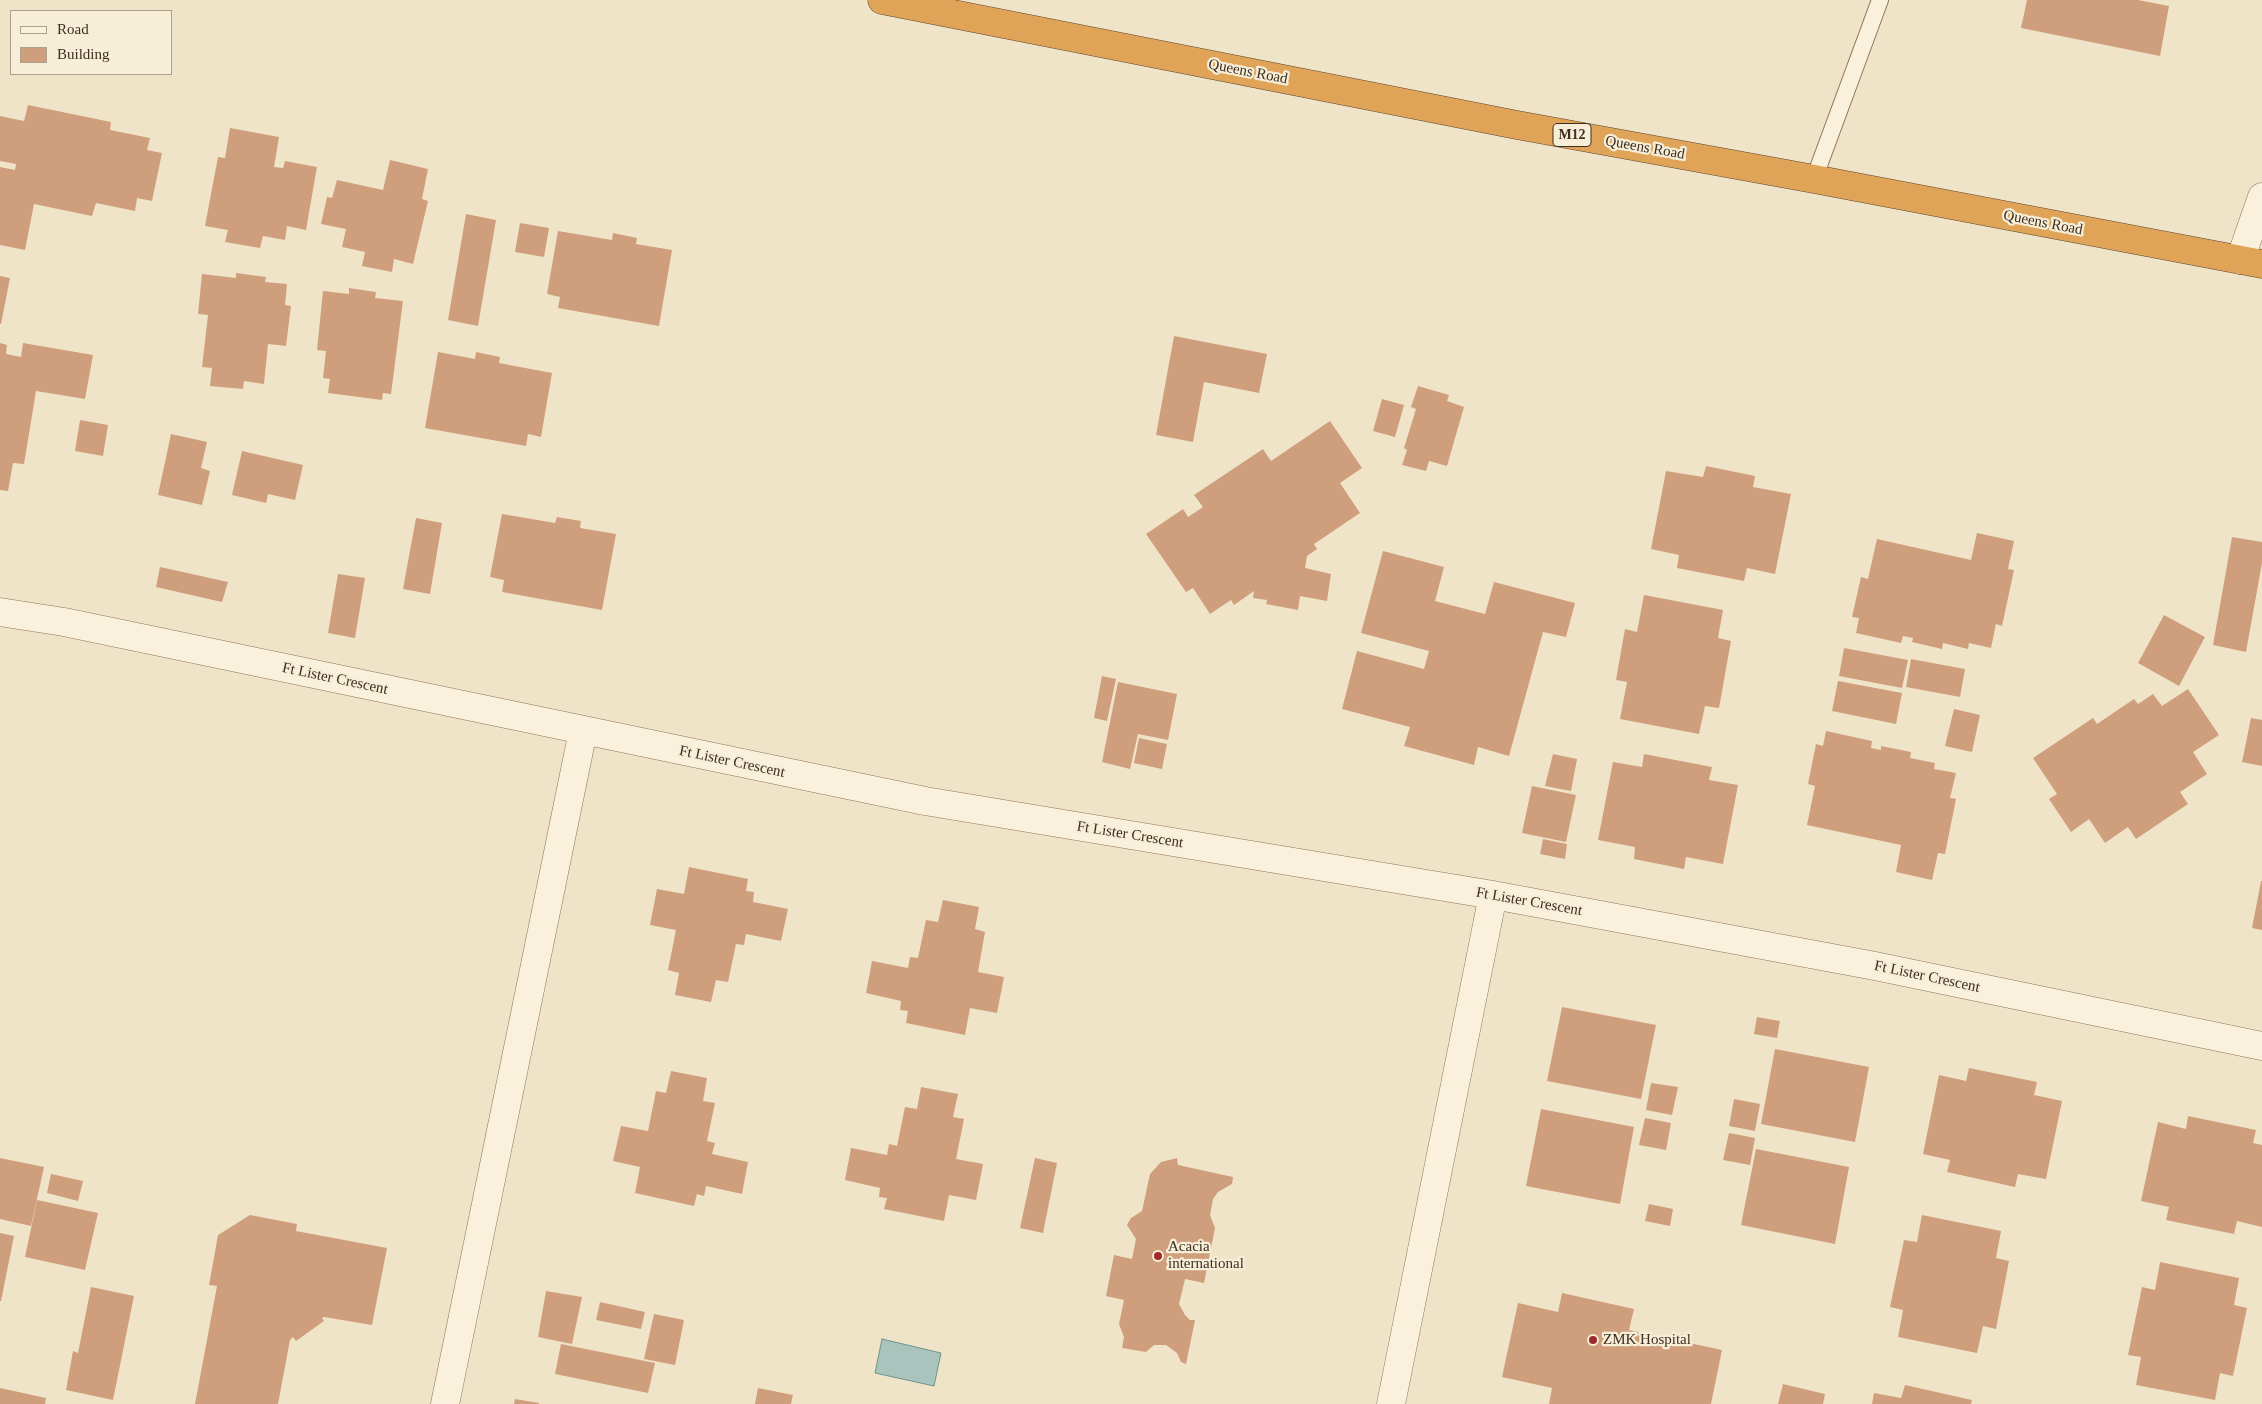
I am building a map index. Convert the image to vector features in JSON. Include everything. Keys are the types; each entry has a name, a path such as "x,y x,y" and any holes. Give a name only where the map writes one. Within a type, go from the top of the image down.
{"highway":[{"name":"Queens Road","path":"889,1 1517,125 2251,262"}],"street":[{"path":"2251,262 2262,197"},
{"name":"Ft Lister Crescent","path":"0,612 64,622 926,801 1493,895 1875,966 2262,1046"},
{"path":"445,1404 583,731"},
{"path":"1391,1404 1493,895"}],"lane":[{"path":"1814,179 1880,0"}],"water":[{"path":"882,1339 941,1353 934,1386 875,1373"}],"building":[{"path":"2027,0 2138,0 2169,6 2160,56 2021,28"},
{"path":"28,105 111,122 110,130 150,138 147,150 162,153 152,201 137,198 135,211 96,203 92,216 34,204 25,250 0,245 0,167 15,170 16,164 0,161 0,116 24,121"},
{"path":"230,128 279,137 274,167 283,168 285,161 317,167 306,230 287,226 285,240 263,236 260,248 225,242 228,230 205,226 218,157 225,158"},
{"path":"390,160 428,169 422,199 428,201 413,264 394,259 392,272 362,266 365,252 342,247 346,229 321,224 327,197 332,198 337,180 383,190"},
{"path":"466,214 496,220 478,326 448,320"},
{"path":"520,223 549,228 544,257 515,252"},
{"path":"558,231 612,240 613,233 637,238 636,244 672,250 659,326 558,308 560,297 547,294"},
{"path":"236,273 266,277 265,282 287,284 285,305 291,306 286,346 268,344 264,384 244,381 243,389 210,386 212,368 202,367 208,315 198,314 202,274 236,278"},
{"path":"0,276 10,278 1,324 0,324"},
{"path":"349,288 376,292 375,298 403,301 391,394 383,393 382,400 328,393 330,379 323,378 326,351 317,350 323,291 349,294"},
{"path":"1174,336 1267,354 1259,393 1204,382 1193,442 1156,435"},
{"path":"0,343 7,345 6,354 21,357 23,343 93,355 85,399 36,391 24,464 13,463 8,491 0,490"},
{"path":"438,352 475,359 476,352 500,357 499,363 552,373 541,437 528,434 526,446 425,428"},
{"path":"1418,386 1449,395 1447,401 1464,407 1447,466 1429,461 1426,471 1402,465 1407,450 1404,448 1416,409 1411,407"},
{"path":"1382,399 1404,405 1395,437 1373,431"},
{"path":"80,420 108,425 103,456 75,451"},
{"path":"1330,421 1362,468 1340,483 1360,513 1314,544 1317,549 1307,556 1305,568 1331,574 1327,601 1300,596 1298,610 1266,604 1267,600 1253,598 1254,591 1234,605 1231,600 1210,614 1193,588 1186,592 1146,534 1183,509 1188,517 1203,507 1194,495 1263,449 1271,461"},
{"path":"171,434 207,442 201,468 210,471 202,505 158,495"},
{"path":"242,451 303,465 295,500 268,494 266,503 232,495"},
{"path":"1706,466 1755,476 1753,487 1791,494 1775,574 1747,568 1744,581 1677,568 1679,555 1651,549 1666,471 1703,477"},
{"path":"502,514 555,523 557,517 581,521 580,528 616,534 602,610 502,592 504,580 490,577"},
{"path":"416,518 442,523 430,594 403,589"},
{"path":"1977,533 2014,541 2008,569 2014,570 2002,626 1996,624 1991,648 1969,643 1968,649 1943,643 1942,649 1912,642 1913,638 1903,636 1901,643 1856,633 1859,618 1852,617 1861,577 1868,579 1877,539 1971,560"},
{"path":"2232,537 2262,542 2262,563 2246,652 2213,645"},
{"path":"1383,551 1444,567 1435,601 1485,614 1494,582 1575,603 1566,637 1543,632 1509,756 1478,747 1474,765 1404,746 1410,727 1342,709 1357,651 1424,669 1429,651 1361,633"},
{"path":"160,567 228,582 222,602 156,587"},
{"path":"338,574 365,578 355,638 328,633"},
{"path":"1644,595 1723,610 1718,638 1731,641 1719,708 1705,706 1699,734 1620,719 1627,682 1616,680 1625,629 1637,632"},
{"path":"2164,615 2205,637 2179,686 2138,663"},
{"path":"1844,648 1908,660 1902,688 1839,676"},
{"path":"1911,659 1965,669 1960,697 1906,687"},
{"path":"1102,676 1116,679 1107,721 1094,718"},
{"path":"1838,681 1902,693 1896,724 1832,711"},
{"path":"1118,682 1177,694 1168,740 1138,734 1130,769 1102,762"},
{"path":"2188,689 2219,735 2193,752 2207,774 2180,792 2188,804 2136,839 2128,827 2105,843 2089,819 2071,832 2049,799 2057,794 2033,758 2093,718 2097,724 2134,699 2138,704 2153,694 2162,706"},
{"path":"1954,709 1980,715 1972,752 1945,746"},
{"path":"2251,718 2262,720 2262,766 2242,762"},
{"path":"1826,731 1872,741 1871,748 1881,750 1881,746 1911,752 1910,758 1935,763 1934,769 1956,773 1950,798 1956,799 1945,854 1938,853 1932,880 1896,872 1901,845 1807,825 1815,786 1808,784 1816,744 1823,746"},
{"path":"1139,738 1167,744 1162,769 1134,763"},
{"path":"1553,754 1577,759 1571,791 1545,786"},
{"path":"1644,754 1712,767 1709,780 1738,785 1723,864 1686,857 1684,869 1634,859 1635,847 1598,840 1613,762 1642,767"},
{"path":"1532,786 1576,795 1566,842 1522,833"},
{"path":"1543,839 1567,844 1565,859 1540,854"},
{"path":"689,867 748,879 746,891 754,892 753,902 788,909 781,941 746,934 744,945 736,944 728,982 716,980 711,1002 675,995 679,973 668,970 676,930 650,925 657,889 684,894"},
{"path":"2262,881 2262,930 2252,928"},
{"path":"943,900 979,907 975,929 985,932 978,972 1004,977 997,1013 970,1008 965,1035 906,1023 908,1011 900,1010 901,1001 866,993 872,961 908,968 910,957 918,958 926,920 938,922"},
{"path":"1562,1007 1656,1025 1641,1099 1547,1081"},
{"path":"1757,1017 1780,1021 1777,1038 1754,1034"},
{"path":"1775,1049 1869,1067 1855,1142 1761,1124"},
{"path":"1969,1068 2037,1082 2034,1095 2062,1101 2046,1179 2018,1174 2015,1187 1947,1172 1950,1160 1923,1154 1939,1075 1966,1081"},
{"path":"671,1071 707,1078 703,1101 715,1103 707,1141 715,1143 712,1154 748,1162 742,1194 706,1186 704,1196 697,1194 694,1206 635,1193 640,1167 613,1161 621,1126 648,1131 656,1091 666,1093"},
{"path":"1651,1083 1678,1087 1672,1115 1646,1110"},
{"path":"921,1087 958,1094 953,1117 964,1119 956,1159 983,1164 976,1200 949,1195 944,1221 884,1209 887,1198 879,1197 880,1188 845,1180 851,1148 887,1155 889,1144 897,1146 905,1107 917,1109"},
{"path":"1734,1099 1760,1104 1755,1131 1729,1126"},
{"path":"1541,1109 1634,1127 1620,1204 1526,1186"},
{"path":"2188,1116 2256,1130 2253,1143 2262,1145 2262,1227 2237,1221 2234,1234 2166,1220 2169,1207 2141,1201 2158,1122 2186,1129"},
{"path":"1645,1118 1671,1123 1666,1150 1639,1145"},
{"path":"1729,1133 1755,1138 1750,1165 1723,1160"},
{"path":"1756,1149 1849,1167 1835,1244 1741,1225"},
{"path":"0,1158 44,1167 31,1226 0,1219"},
{"path":"1035,1158 1057,1163 1043,1233 1020,1228"},
{"path":"1177,1158 1178,1165 1233,1177 1232,1184 1218,1192 1213,1199 1210,1215 1215,1228 1204,1283 1185,1279 1179,1304 1190,1320 1195,1320 1186,1364 1181,1362 1177,1353 1166,1345 1154,1345 1146,1352 1122,1348 1124,1337 1119,1324 1124,1300 1106,1296 1114,1255 1132,1259 1136,1239 1127,1225 1131,1218 1142,1211 1150,1174 1161,1162"},
{"path":"51,1174 83,1181 78,1201 47,1193"},
{"path":"37,1200 98,1213 85,1270 25,1257"},
{"path":"1649,1204 1673,1209 1670,1226 1645,1221"},
{"path":"250,1215 297,1224 296,1231 387,1248 372,1325 324,1317 322,1318 324,1321 296,1341 293,1337 290,1340 278,1404 195,1404 217,1286 209,1285 218,1235"},
{"path":"1922,1215 2001,1231 1996,1258 2009,1261 1996,1329 1983,1326 1977,1353 1898,1337 1903,1310 1890,1307 1904,1240 1917,1242"},
{"path":"0,1233 14,1236 1,1301 0,1301"},
{"path":"2160,1262 2239,1278 2234,1305 2247,1308 2233,1376 2220,1373 2215,1400 2136,1385 2141,1357 2128,1355 2142,1287 2155,1290"},
{"path":"91,1287 134,1296 113,1400 66,1390 73,1351 78,1353"},
{"path":"546,1291 582,1297 572,1344 538,1337"},
{"name":"ZMK Hospital","path":"1562,1293 1634,1309 1629,1330 1722,1350 1711,1404 1549,1404 1552,1388 1502,1377 1518,1303 1558,1312"},
{"path":"600,1302 645,1312 641,1329 596,1320"},
{"path":"654,1314 684,1320 675,1365 644,1359"},
{"path":"561,1344 655,1363 648,1393 555,1374"},
{"path":"1783,1384 1825,1394 1823,1404 1778,1404"},
{"path":"1905,1385 1972,1400 1971,1404 1872,1404 1874,1393 1901,1398"},
{"path":"0,1388 46,1398 45,1404 0,1404"},
{"path":"758,1388 793,1395 791,1404 755,1404"},
{"path":"515,1399 539,1403 539,1404 514,1404"}],"place":[{"name":"Acacia international","path":"1158,1256"},
{"name":"ZMK Hospital","path":"1593,1340"}]}
